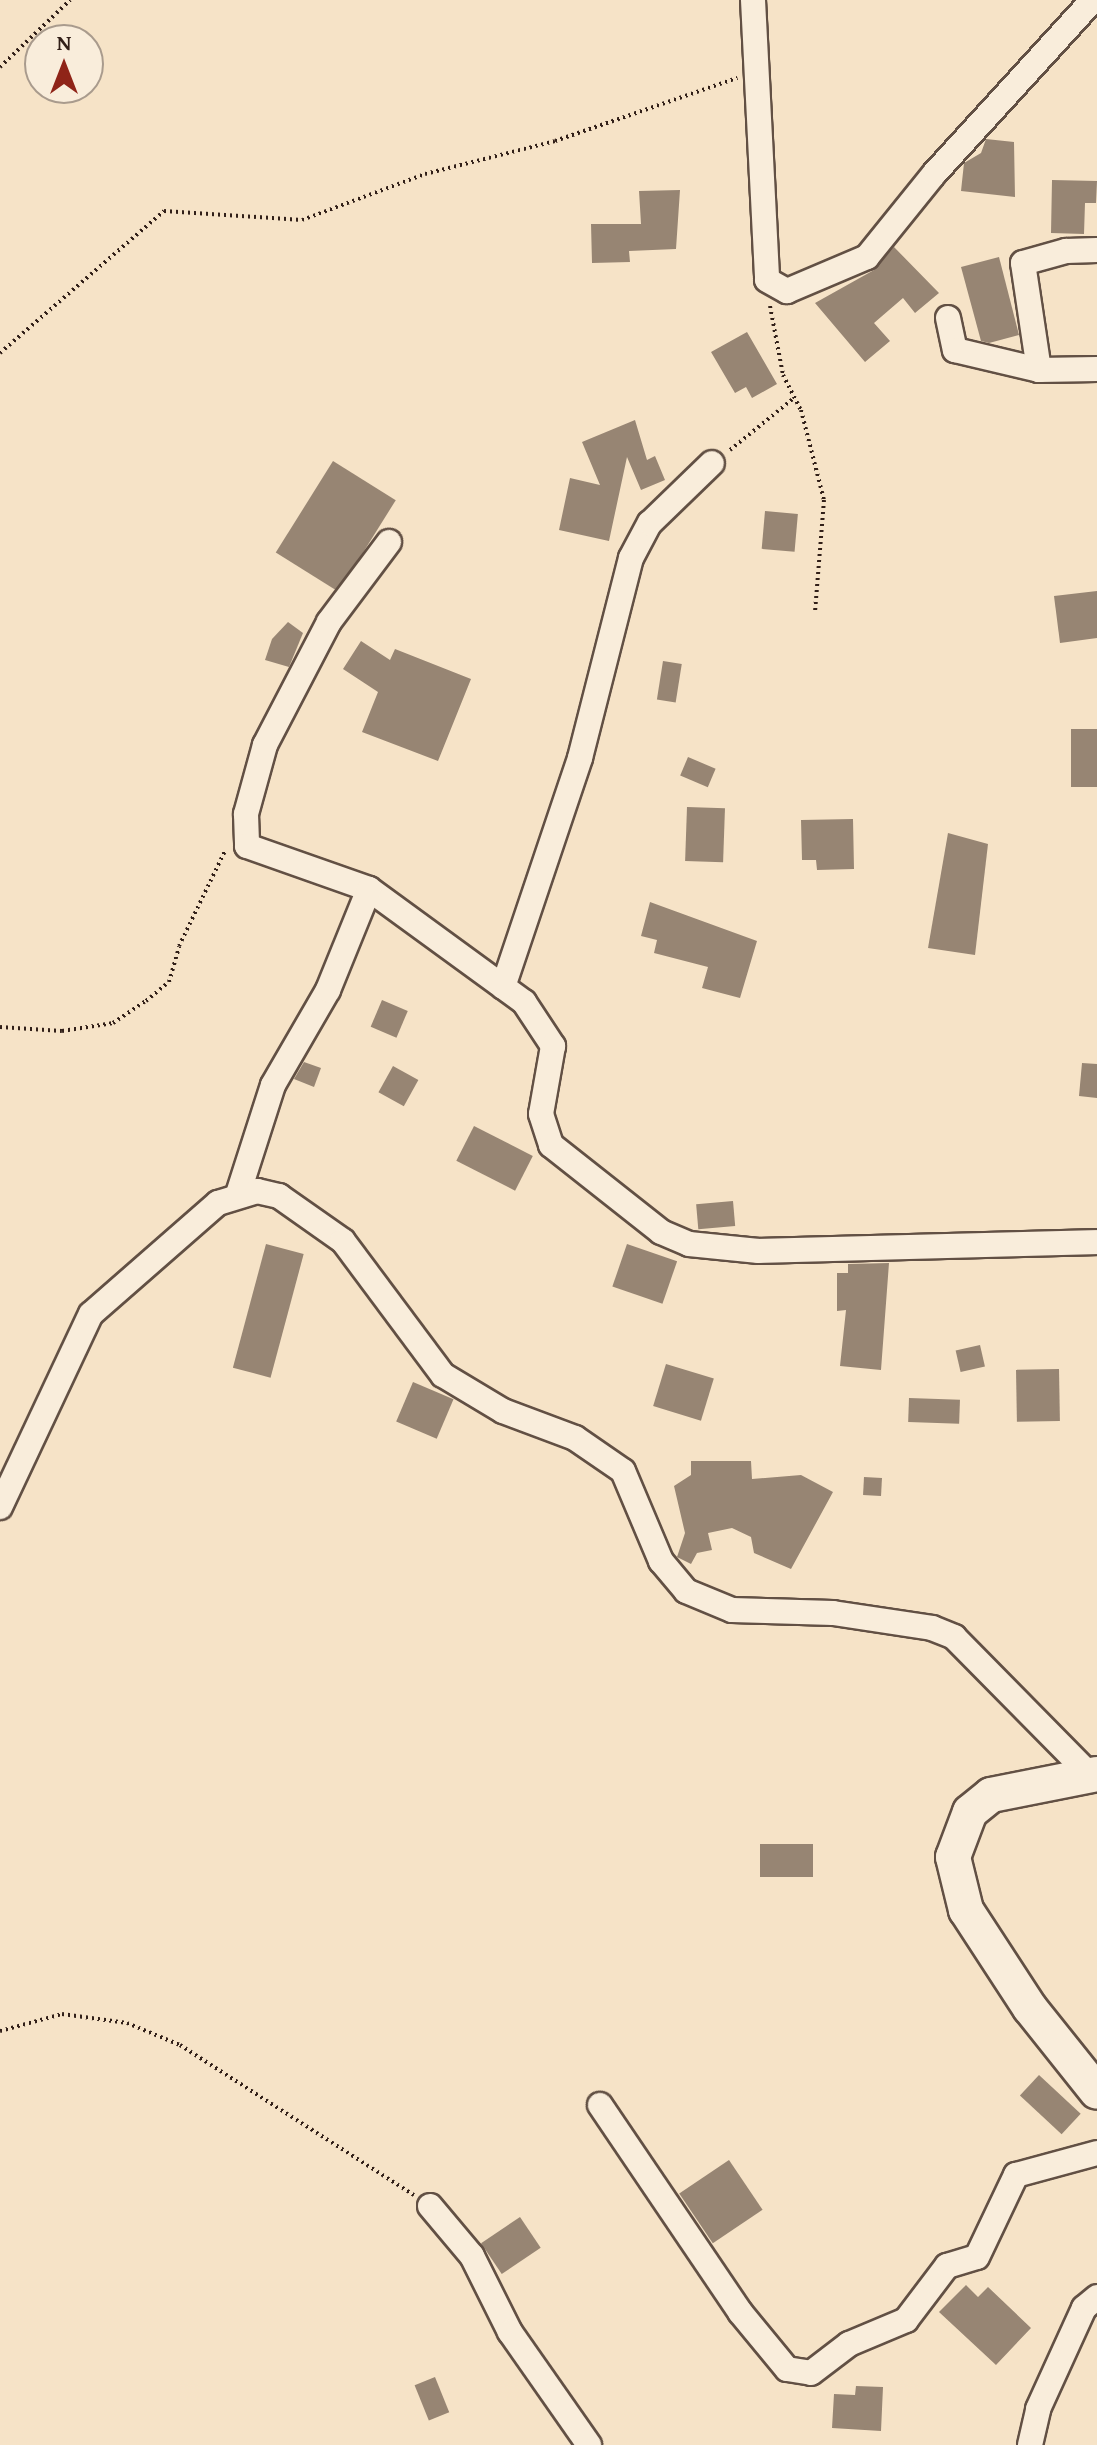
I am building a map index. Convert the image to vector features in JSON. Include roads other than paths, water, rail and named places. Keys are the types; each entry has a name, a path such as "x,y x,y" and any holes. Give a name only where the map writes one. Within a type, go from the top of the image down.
{"street":[{"path":"753,0 767,280 787,291 867,257 934,174 1093,0"},
{"path":"1039,370 1023,263 1066,251 1097,250"},
{"path":"948,318 955,350 1039,370 1097,369"},
{"path":"503,987 580,758 631,558 650,523 712,463"},
{"path":"389,542 329,622 294,683 265,745 245,833 256,853 369,889 503,987 544,1025 553,1046 541,1114 551,1145 661,1232 689,1244 759,1251 1097,1242"},
{"path":"238,1194 273,1085 328,990 369,889"},
{"path":"0,1507 91,1314 218,1203 238,1194 279,1196 343,1241 443,1375 503,1411 603,1453 623,1471 661,1561 686,1591 732,1610 848,1615 954,1637 1094,1775"},
{"path":"1094,1775 991,1795 970,1812 953,1857 966,1910 1030,2008 1097,2092"},
{"path":"600,2105 740,2312 787,2369 811,2373 849,2344 906,2320 947,2266 977,2257 1016,2175 1097,2153"},
{"path":"430,2206 472,2256 510,2332 589,2445"},
{"path":"1030,2445 1038,2409 1084,2308 1097,2297"}]}
